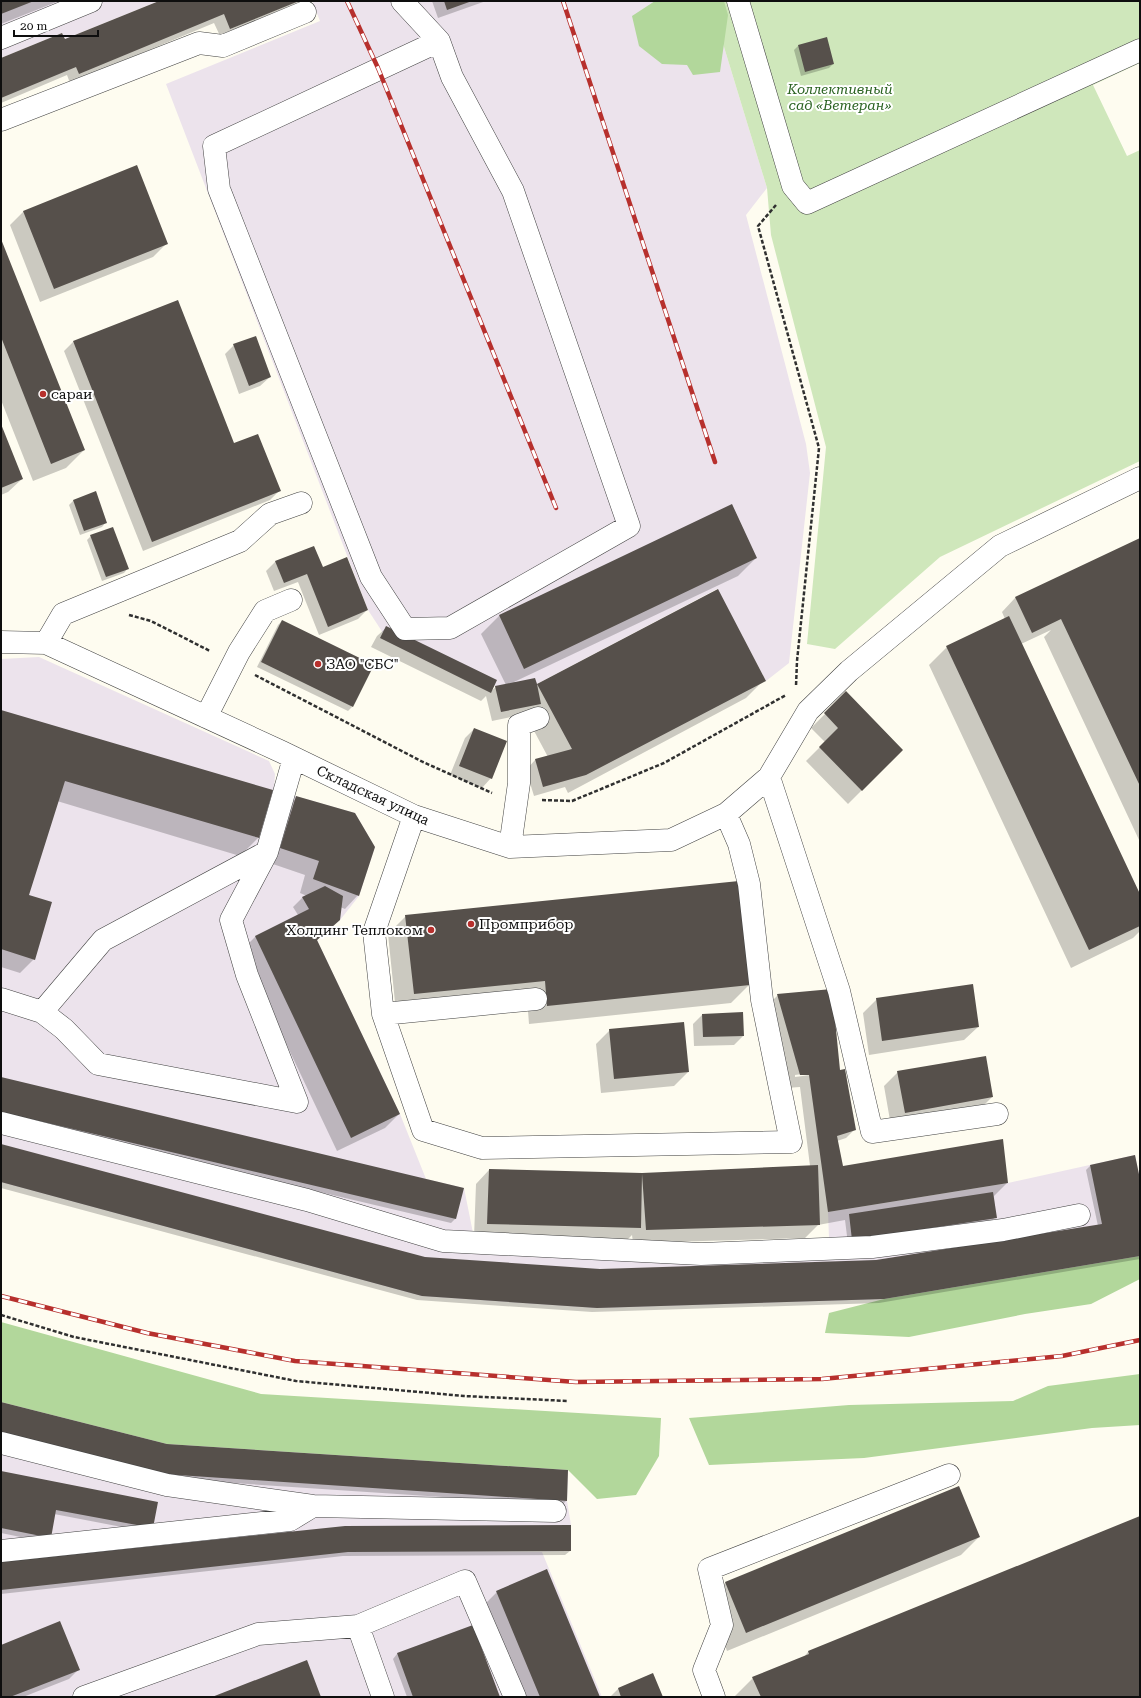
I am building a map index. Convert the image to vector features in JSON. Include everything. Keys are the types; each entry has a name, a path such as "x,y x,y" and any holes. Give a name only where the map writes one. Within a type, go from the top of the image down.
{"street":[{"path":"1,38 91,1"},
{"path":"402,1 439,42 452,77 513,191 629,526 450,628 405,629 371,577 365,563 219,189 214,146 439,42"},
{"path":"738,1 793,186 807,203 1140,50"},
{"path":"1,120 199,43 224,46 305,12"},
{"name":"Складская улица","path":"1,642 46,644 294,758 414,816 510,847 671,840 726,814 769,777 808,711 849,671 1000,546 1140,478"},
{"path":"46,644 63,614 240,541 270,514 301,502"},
{"path":"206,717 233,664 265,611 291,600"},
{"path":"510,847 519,783 519,725 538,718"},
{"path":"1,999 42,1012 64,1029 98,1064 297,1102 247,976 231,920 267,852 294,758"},
{"path":"769,777 840,991 872,1132 997,1114"},
{"path":"414,816 374,932 383,1014 423,1130 482,1148 791,1142 762,1000 749,884 739,844 726,814"},
{"path":"42,1012 103,940 267,852"},
{"path":"383,1014 536,999"},
{"path":"1,1123 307,1200 443,1241 701,1254 833,1249 872,1247 1003,1230 1079,1215"},
{"path":"1,1443 167,1485 313,1506 555,1512"},
{"path":"714,1697 704,1670 722,1625 709,1569 949,1476"},
{"path":"1,1551 290,1520 313,1506"},
{"path":"84,1697 258,1634 358,1626 465,1582 514,1697"},
{"path":"358,1626 383,1697"}],"path":[{"path":"793,186 758,226 818,448 797,661 796,690 808,711"},
{"path":"129,615 151,621 423,762 502,797 517,800 572,801 664,763 796,690"},
{"path":"1,1315 74,1337 296,1381 464,1396 568,1401"}],"shaded area":[{"path":"1,1 159,1 65,39 62,33 1,58"},
{"path":"312,1 710,1 767,188 746,215 806,444 810,473 789,663 766,681 717,589 537,684 495,686 383,633 368,610 166,84 320,21"},
{"path":"39,657 269,761 275,774 274,790 355,813 375,847 359,896 340,920 317,940 400,1114 426,1179 464,1188 473,1233 701,1246 829,1238 828,1212 1008,1183 1135,1155 1140,1179 1140,1256 884,1299 597,1308 422,1296 1,1182 1,659"},
{"path":"1,1402 167,1444 568,1470 567,1501 571,1525 571,1551 445,1552 542,1552 602,1697 1,1697"}],"green space":[{"path":"655,1 724,1 728,15 720,72 693,75 687,65 662,64 639,46 632,16"},
{"name":"Коллективный сад «Ветеран»","path":"710,1 1140,1 1140,63 1093,85 1127,156 1140,150 1140,461 940,557 835,649 807,644 826,447 771,235 767,188"},
{"path":"1140,1256 1140,1279 1091,1304 1025,1314 909,1337 825,1333 829,1313 884,1299"},
{"path":"1,1322 261,1394 661,1418 659,1456 636,1495 597,1499 568,1470 167,1444 1,1402"},
{"path":"1140,1374 1140,1425 1092,1428 864,1458 709,1465 689,1418 849,1405 1013,1401 1048,1386"}],"building":[{"path":"1,1 34,1 1,14"},
{"path":"159,1 299,1 230,29 224,14 79,74 76,67 1,98 1,58 62,33 65,39"},
{"path":"444,1 472,1 447,10"},
{"path":"827,37 834,64 805,72 798,45"},
{"path":"137,165 168,244 54,289 23,211"},
{"name":"сараи","path":"1,239 85,450 51,464 1,337"},
{"path":"178,300 234,443 258,434 281,491 152,542 73,341"},
{"path":"256,336 271,377 249,386 233,344"},
{"path":"1,424 23,479 1,488"},
{"path":"96,491 107,523 84,531 73,500"},
{"path":"732,504 757,558 524,669 499,615"},
{"path":"113,527 129,569 106,577 90,535"},
{"path":"1140,538 1140,786 1061,619 1032,633 1015,597"},
{"path":"314,546 323,567 347,557 368,610 328,627 307,574 284,583 275,561"},
{"path":"718,589 766,681 586,775 543,787 535,759 572,749 537,684"},
{"path":"1009,616 1140,894 1140,926 1089,950 946,646"},
{"name":"ЗАО \"СБС\"","path":"282,620 374,665 353,707 261,662"},
{"path":"386,626 497,680 491,693 380,638"},
{"path":"535,678 541,704 501,712 495,686"},
{"path":"846,691 903,750 862,791 819,747 838,728 824,713"},
{"path":"1,710 273,790 259,838 65,781 29,895 52,902 35,960 1,949"},
{"path":"474,728 507,741 492,779 459,766"},
{"path":"296,796 355,813 375,847 359,896 313,879 319,861 280,848"},
{"path":"739,881 750,985 547,1006 545,981 414,994 405,915"},
{"path":"325,886 343,896 340,920 317,940 400,1114 351,1138 255,936 309,909 302,897"},
{"path":"973,984 979,1027 882,1041 876,998"},
{"path":"832,989 840,1070 845,1069 856,1130 837,1136 843,1166 1003,1139 1008,1183 828,1212 809,1075 800,1075 777,994"},
{"path":"743,1012 744,1036 703,1037 702,1014"},
{"path":"684,1022 689,1072 614,1079 609,1029"},
{"path":"986,1056 993,1097 905,1113 897,1071"},
{"path":"1,1077 464,1188 456,1219 1,1112"},
{"path":"1,1144 425,1257 600,1269 876,1260 1102,1224 1090,1165 1135,1155 1140,1179 1140,1256 884,1299 597,1308 422,1296 1,1182"},
{"path":"818,1165 820,1225 646,1230 642,1174 641,1228 487,1224 489,1169 642,1173"},
{"path":"993,1192 997,1218 852,1240 849,1214"},
{"path":"1,1402 167,1444 568,1470 567,1501 163,1474 1,1432"},
{"path":"1,1471 158,1502 153,1528 56,1510 51,1538 1,1528"},
{"path":"959,1486 980,1537 746,1633 725,1582"},
{"path":"1140,1516 1140,1697 761,1697 752,1677 809,1654 808,1651"},
{"path":"571,1525 571,1551 348,1552 1,1590 1,1562 345,1526"},
{"path":"547,1569 600,1697 540,1697 496,1591"},
{"path":"60,1621 80,1670 10,1697 1,1697 1,1645"},
{"path":"473,1625 500,1697 413,1697 397,1653"},
{"path":"307,1660 321,1697 212,1697"},
{"path":"653,1673 663,1697 621,1697 618,1688"}],"railway":[{"path":"347,1 378,68 556,508"},
{"path":"563,1 715,462"},
{"path":"1,1296 147,1333 295,1361 576,1382 822,1379 1062,1356 1140,1340"}],"place":[{"name":"сараи","path":"43,394"},
{"name":"ЗАО \"СБС\"","path":"318,664"},
{"name":"Промприбор","path":"471,924"},
{"name":"Холдинг Теплоком","path":"431,930"}]}
